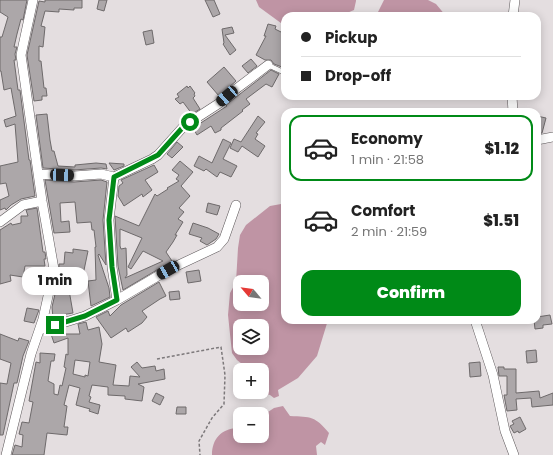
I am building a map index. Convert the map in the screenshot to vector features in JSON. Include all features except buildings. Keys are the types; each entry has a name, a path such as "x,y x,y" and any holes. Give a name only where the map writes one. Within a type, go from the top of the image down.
{"street":[{"path":"6,455 31,354 40,330 54,269 42,201 21,55 33,0"},
{"path":"514,12 515,0"},
{"path":"38,174 74,176 101,174 114,177 158,155 184,126 218,104 268,65"},
{"path":"541,139 553,137"},
{"path":"114,177 109,220 112,267 117,300"},
{"path":"0,222 23,204 42,201"},
{"path":"40,330 85,316 117,300 168,270 217,247 224,239 236,205"},
{"path":"476,324 493,375 505,431 514,455"}],"lane":[{"path":"268,65 281,71"}],"path":[{"path":"157,359 221,347 225,375 224,404 212,418 199,441 200,455"}],"shaded area":[{"path":"256,0 356,0 354,10 349,12 281,12 281,23 259,7"},
{"path":"384,0 428,0 436,4 443,12 378,12"},
{"path":"281,204 281,324 327,324 317,356 298,378 278,390 279,396 274,398 269,395 269,363 241,363 233,355 269,355 269,319 233,319 233,354 232,353 228,315 230,293 233,288 233,311 269,311 269,275 236,275 240,235 246,225 270,206"},
{"path":"283,406 290,416 308,417 320,423 329,433 325,445 321,442 316,446 317,455 212,455 212,449 218,436 226,430 233,429 233,443 269,443 269,411 274,408"}],"route":[{"path":"55,325 85,316 117,300 112,267 109,220 114,177 158,155 184,126 190,122"}]}
